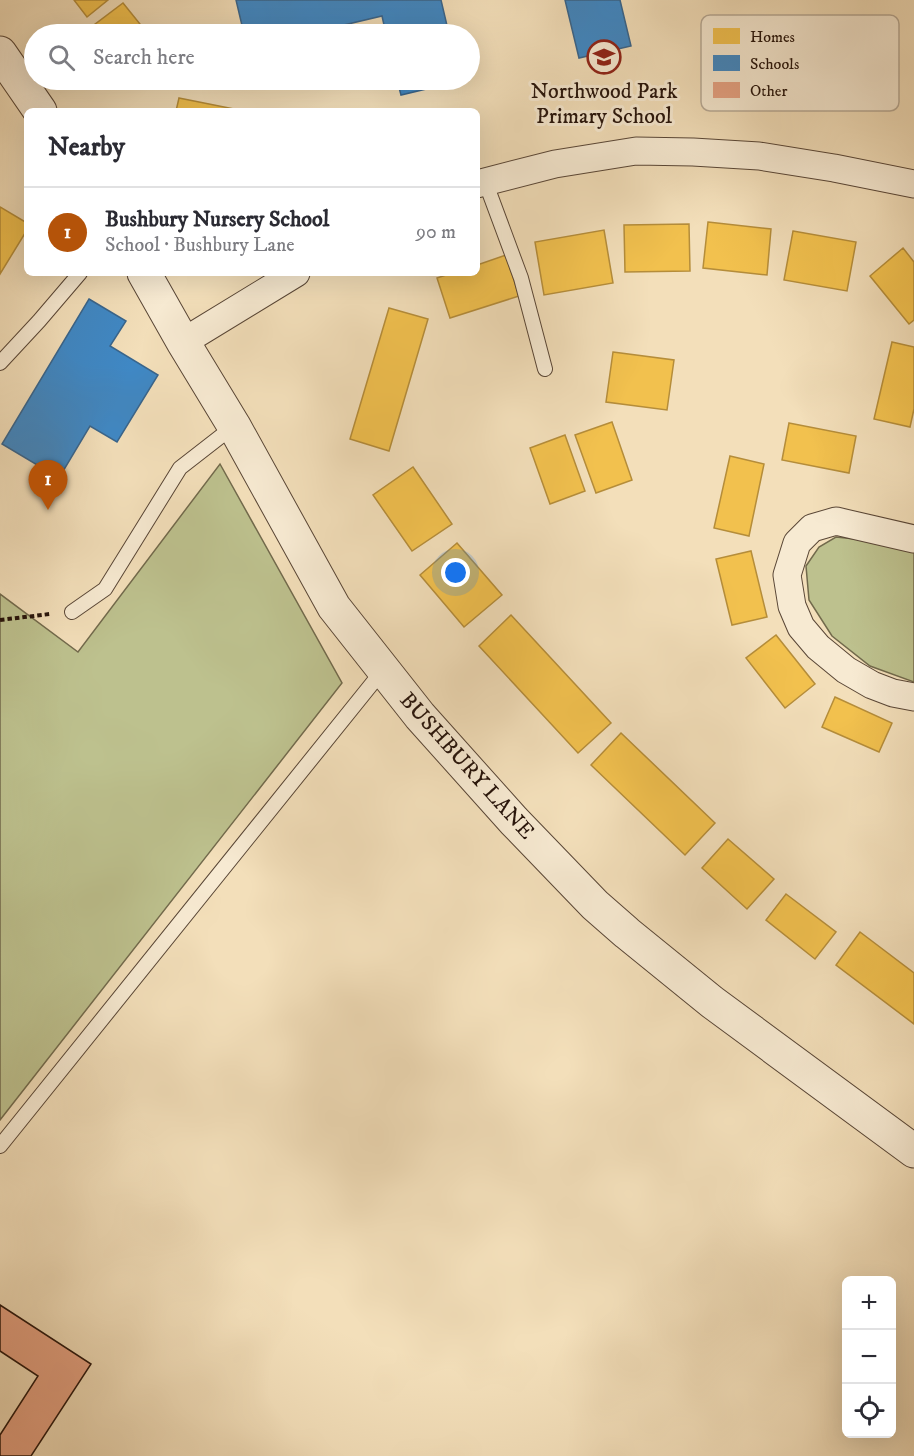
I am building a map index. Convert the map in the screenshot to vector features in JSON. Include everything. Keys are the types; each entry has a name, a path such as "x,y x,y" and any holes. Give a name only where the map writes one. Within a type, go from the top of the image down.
{"street":[{"path":"0,53 24,88"},
{"path":"26,90 38,108"},
{"path":"481,183 555,164 636,151 759,156 914,184"},
{"name":"BUSHBURY LANE","path":"146,276 234,426 334,607 420,716 506,812 595,905 712,1002 914,1151"},
{"path":"183,342 291,276"},
{"path":"914,538 836,521 812,528 797,543 787,574 792,606 801,627 818,647 846,670 872,685 893,693 914,697"}],"lane":[{"path":"481,183 521,278 545,369"},
{"path":"0,363 77,276"},
{"path":"72,612 105,589 180,468 234,426"},
{"path":"0,1146 383,670"}],"path":[{"path":"0,620 72,612"}],"green space":[{"path":"220,464 342,683 0,1120 0,594 78,652"},
{"path":"836,537 864,540 914,552 914,682 870,666 832,636 809,600 806,566 819,547"}],"building: Homes":[{"path":"74,0 108,0 87,17"},
{"path":"123,3 140,24 95,24"},
{"path":"179,98 229,108 177,108"},
{"path":"0,207 24,221 24,235 0,274"},
{"path":"708,222 771,229 767,275 703,268"},
{"path":"689,224 690,271 625,272 624,225"},
{"path":"604,230 613,283 544,295 535,242"},
{"path":"793,231 856,242 847,291 784,280"},
{"path":"903,248 914,262 914,320 909,324 870,276"},
{"path":"506,255 519,296 450,318 437,278 480,276 480,264"},
{"path":"389,308 428,319 389,451 350,439"},
{"path":"892,342 914,347 914,409 910,427 874,419"},
{"path":"613,352 674,360 667,410 606,402"},
{"path":"612,422 632,480 596,493 575,435"},
{"path":"789,423 856,436 849,473 782,460"},
{"path":"565,435 585,491 550,504 530,448"},
{"path":"730,456 764,464 749,536 714,528"},
{"path":"413,467 452,524 412,551 373,495"},
{"path":"457,543 502,595 464,627 420,575"},
{"path":"751,551 767,617 732,625 716,559"},
{"path":"511,615 611,723 578,753 479,646"},
{"path":"776,635 815,684 785,708 746,658"},
{"path":"835,697 892,723 879,752 822,727"},
{"path":"621,733 715,823 685,855 591,765"},
{"path":"728,839 774,879 747,909 702,868"},
{"path":"786,894 836,932 815,959 766,920"},
{"path":"860,932 914,973 914,1024 836,965"}],"building: Schools":[{"path":"236,0 441,0 447,24 384,24 382,16 348,24 242,24"},
{"path":"565,0 620,0 631,46 579,58"},
{"path":"400,90 422,90 401,95"},
{"path":"89,299 126,321 110,346 158,375 117,442 90,426 59,478 2,444"}],"building: Other":[{"path":"0,1305 91,1364 31,1456 0,1456 0,1435 38,1376 0,1351"}],"place":[{"name":"Northwood Park Primary School","path":"604,57"},
{"name":"Bushbury Nursery School","path":"48,510"}]}
